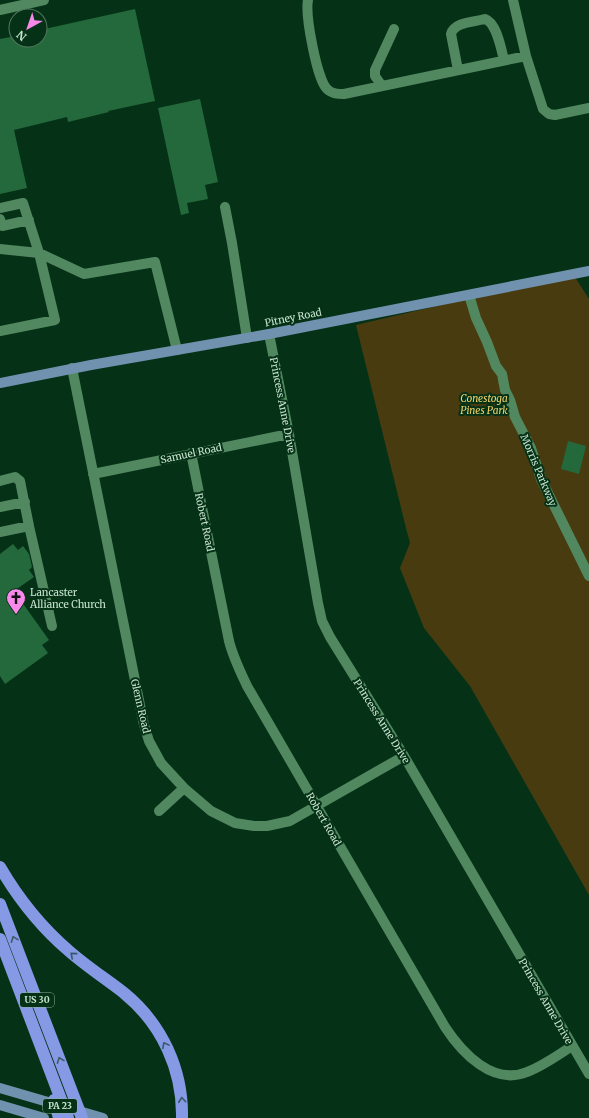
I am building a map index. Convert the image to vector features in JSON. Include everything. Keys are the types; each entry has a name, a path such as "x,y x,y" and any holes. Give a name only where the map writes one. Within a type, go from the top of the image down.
{"highway":[{"path":"0,867 23,901 50,933 78,959 132,1001 151,1022 164,1043 174,1064 181,1090 182,1118"},
{"name":"US 30","path":"0,904 82,1118"},
{"name":"US 30","path":"0,939 55,1091 68,1118"},
{"path":"55,1091 59,1118"}],"main road":[{"name":"Pitney Road","path":"0,383 72,368 269,334 589,271"},
{"name":"PA 23","path":"0,1088 104,1118"},
{"path":"0,1105 44,1118"}],"street":[{"path":"0,10 44,0"},
{"path":"308,0 307,6 309,24 320,78 327,89 337,94 344,94 526,56"},
{"path":"513,0 526,56 543,109 548,114 555,115 589,108"},
{"path":"458,70 451,34 452,30 457,26 485,19 489,20 494,26 504,60"},
{"path":"382,86 374,76 375,70 394,29"},
{"path":"0,208 23,203 39,253 55,320 0,331"},
{"path":"225,207 247,338"},
{"path":"0,219 2,226 29,220"},
{"path":"0,249 39,253 84,274 155,262 177,350"},
{"name":"Morris Parkway","path":"469,295 476,318 496,366 502,374 505,390 510,400 515,417 531,448 546,489 589,576"},
{"name":"Princess Anne Drive","path":"269,334 289,434 322,621 330,637 404,756 589,1074"},
{"name":"Glenn Road","path":"72,368 143,718 149,741 161,763 184,788 211,811 235,822 254,826 267,826 290,821 404,756"},
{"name":"Samuel Road","path":"93,474 289,434"},
{"name":"Robert Road","path":"191,453 232,654 247,686 445,1027 469,1057 494,1072 513,1075 526,1073 572,1046"},
{"path":"0,481 15,477 20,481 52,626"},
{"path":"0,507 25,502"},
{"path":"0,532 29,526"},
{"path":"159,811 184,788"}],"green space":[{"name":"Conestoga Pines Park","path":"573,274 589,299 589,895 470,686 424,628 400,568 410,543 356,325"}],"building":[{"path":"135,9 155,101 108,111 109,112 68,122 67,117 14,130 27,188 0,194 0,39 8,38 8,48 48,48 48,28"},
{"path":"200,99 218,182 205,185 208,199 187,203 189,213 181,215 158,108"},
{"path":"568,441 586,446 579,474 561,469"},
{"name":"Lancaster Alliance Church","path":"13,544 18,550 23,546 29,554 32,567 29,570 34,577 14,591 49,640 42,645 48,653 5,684 0,676 0,554"}],"place":[{"name":"Lancaster Alliance Church","path":"16,615"}]}
